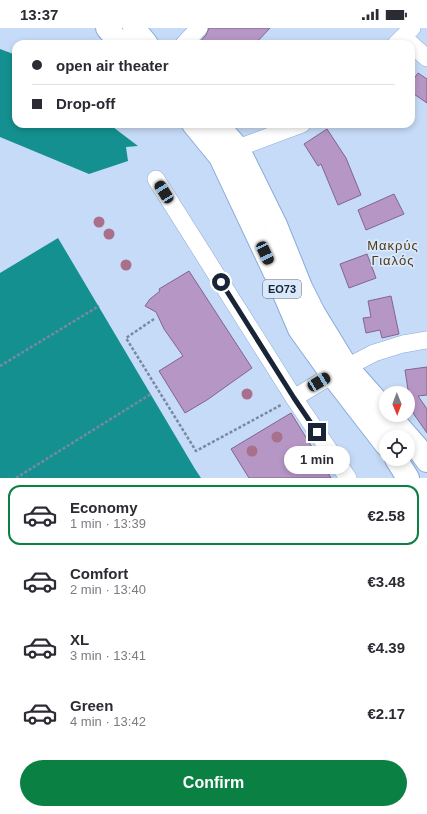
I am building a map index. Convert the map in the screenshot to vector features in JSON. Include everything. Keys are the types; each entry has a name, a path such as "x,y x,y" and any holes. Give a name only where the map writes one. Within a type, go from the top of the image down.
{"main road":[{"path":"107,28 118,40"},
{"path":"134,28 144,40"},
{"name":"ΕΟ73","path":"198,128 229,153"},
{"name":"ΕΟ73","path":"219,128 278,280 299,329 339,370 379,405"},
{"name":"ΕΟ73","path":"339,370 379,434"},
{"path":"396,422 424,450"},
{"path":"400,466 408,478"}],"street":[{"path":"188,40 199,28"},
{"path":"415,47 427,58"},
{"path":"229,153 292,128"},
{"path":"156,179 294,398 348,478"},
{"path":"294,398 339,370 374,353 403,344 427,340"}],"path":[{"path":"0,366 99,306"},
{"path":"154,319 126,338 196,451 294,398"},
{"path":"16,478 151,394"}],"shaded area":[{"path":"0,49 12,54 12,128 114,128 138,146 126,147 128,161 89,174 0,137"},
{"path":"58,238 201,478 0,478 0,273"}],"building":[{"path":"209,28 270,28 259,40 202,40"},
{"path":"418,73 427,79 427,103 415,95 415,77"},
{"path":"327,129 346,158 361,195 338,205 321,164 318,166 304,144"},
{"path":"394,194 404,214 366,230 358,210"},
{"path":"367,254 376,278 349,288 340,264"},
{"path":"189,271 252,368 207,400 185,413 159,371 183,356 164,329 156,312 145,306 150,299 160,291 159,289"},
{"path":"391,296 399,334 382,338 380,330 366,333 363,318 371,317 368,301"},
{"path":"427,367 427,395 418,396 427,409 427,433 415,416 415,386 407,386 405,370"},
{"path":"291,413 331,478 249,478 231,449"}],"district":[{"name":"Μακρύς Γιαλός","path":"393,252"}],"route":[{"path":"221,282 317,432"}]}
